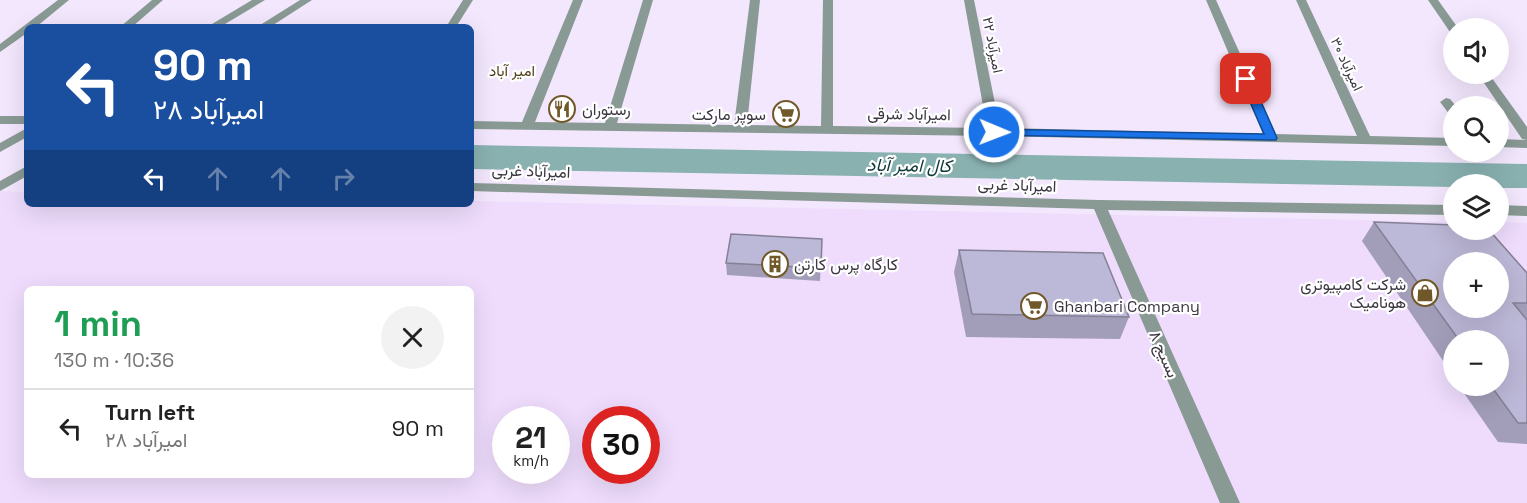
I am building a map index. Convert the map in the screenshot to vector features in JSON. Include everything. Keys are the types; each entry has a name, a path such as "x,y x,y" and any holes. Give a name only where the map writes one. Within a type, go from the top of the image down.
{"street":[{"path":"33,24 64,0"},
{"path":"129,24 158,0"},
{"path":"217,24 260,0"},
{"path":"267,24 307,0"},
{"path":"453,24 468,0"},
{"path":"527,126 578,0"},
{"path":"610,126 648,0"},
{"path":"740,128 755,0"},
{"path":"827,129 828,0"},
{"name":"امیرآباد ۲۲","path":"969,0 994,132"},
{"path":"1211,0 1271,138"},
{"name":"امیرآباد ۳۰","path":"1301,0 1365,140"},
{"path":"1433,0 1446,18"},
{"path":"0,49 24,31"},
{"path":"1491,84 1527,136"},
{"path":"0,120 24,120"},
{"name":"امیرآباد شرقی","path":"474,125 827,129 1443,142"},
{"path":"0,148 24,134"},
{"path":"1509,143 1527,144"},
{"path":"4,185 24,173"},
{"path":"4,185 24,182"},
{"name":"امیرآباد غربی","path":"474,187 1099,205 1443,210"},
{"name":"بسیج ۸","path":"1099,205 1230,503"},
{"path":"1509,210 1527,211"}],"shaded area":[{"path":"0,191 24,192 24,207 474,207 474,201 1443,222 1443,240 1509,240 1509,222 1527,223 1527,503 0,503"}],"building":[{"path":"1374,222 1443,225 1443,240 1498,240 1508,252 1443,252 1443,318"},
{"path":"731,234 822,239 821,268 726,263"},
{"path":"959,250 1103,253 1129,317 972,314"},
{"path":"1509,253 1527,273 1527,303 1513,303 1527,320 1527,423 1518,423 1498,396 1509,396 1509,330 1452,330 1443,318 1509,318"}],"waterway":[{"name":"کال امیر آباد","path":"474,157 1527,176"}],"place":[{"name":"رستوران","path":"562,109"},
{"name":"سوپر مارکت","path":"786,114"},
{"name":"کارگاه پرس کارتن","path":"775,264"},
{"name":"شرکت کامپیوتری هونامیک","path":"1425,293"},
{"name":"Ghanbari Company","path":"1034,306"}],"district":[{"name":"امیر آباد","path":"512,70"}],"route":[{"path":"994,132 1271,138 1246,79"}]}
